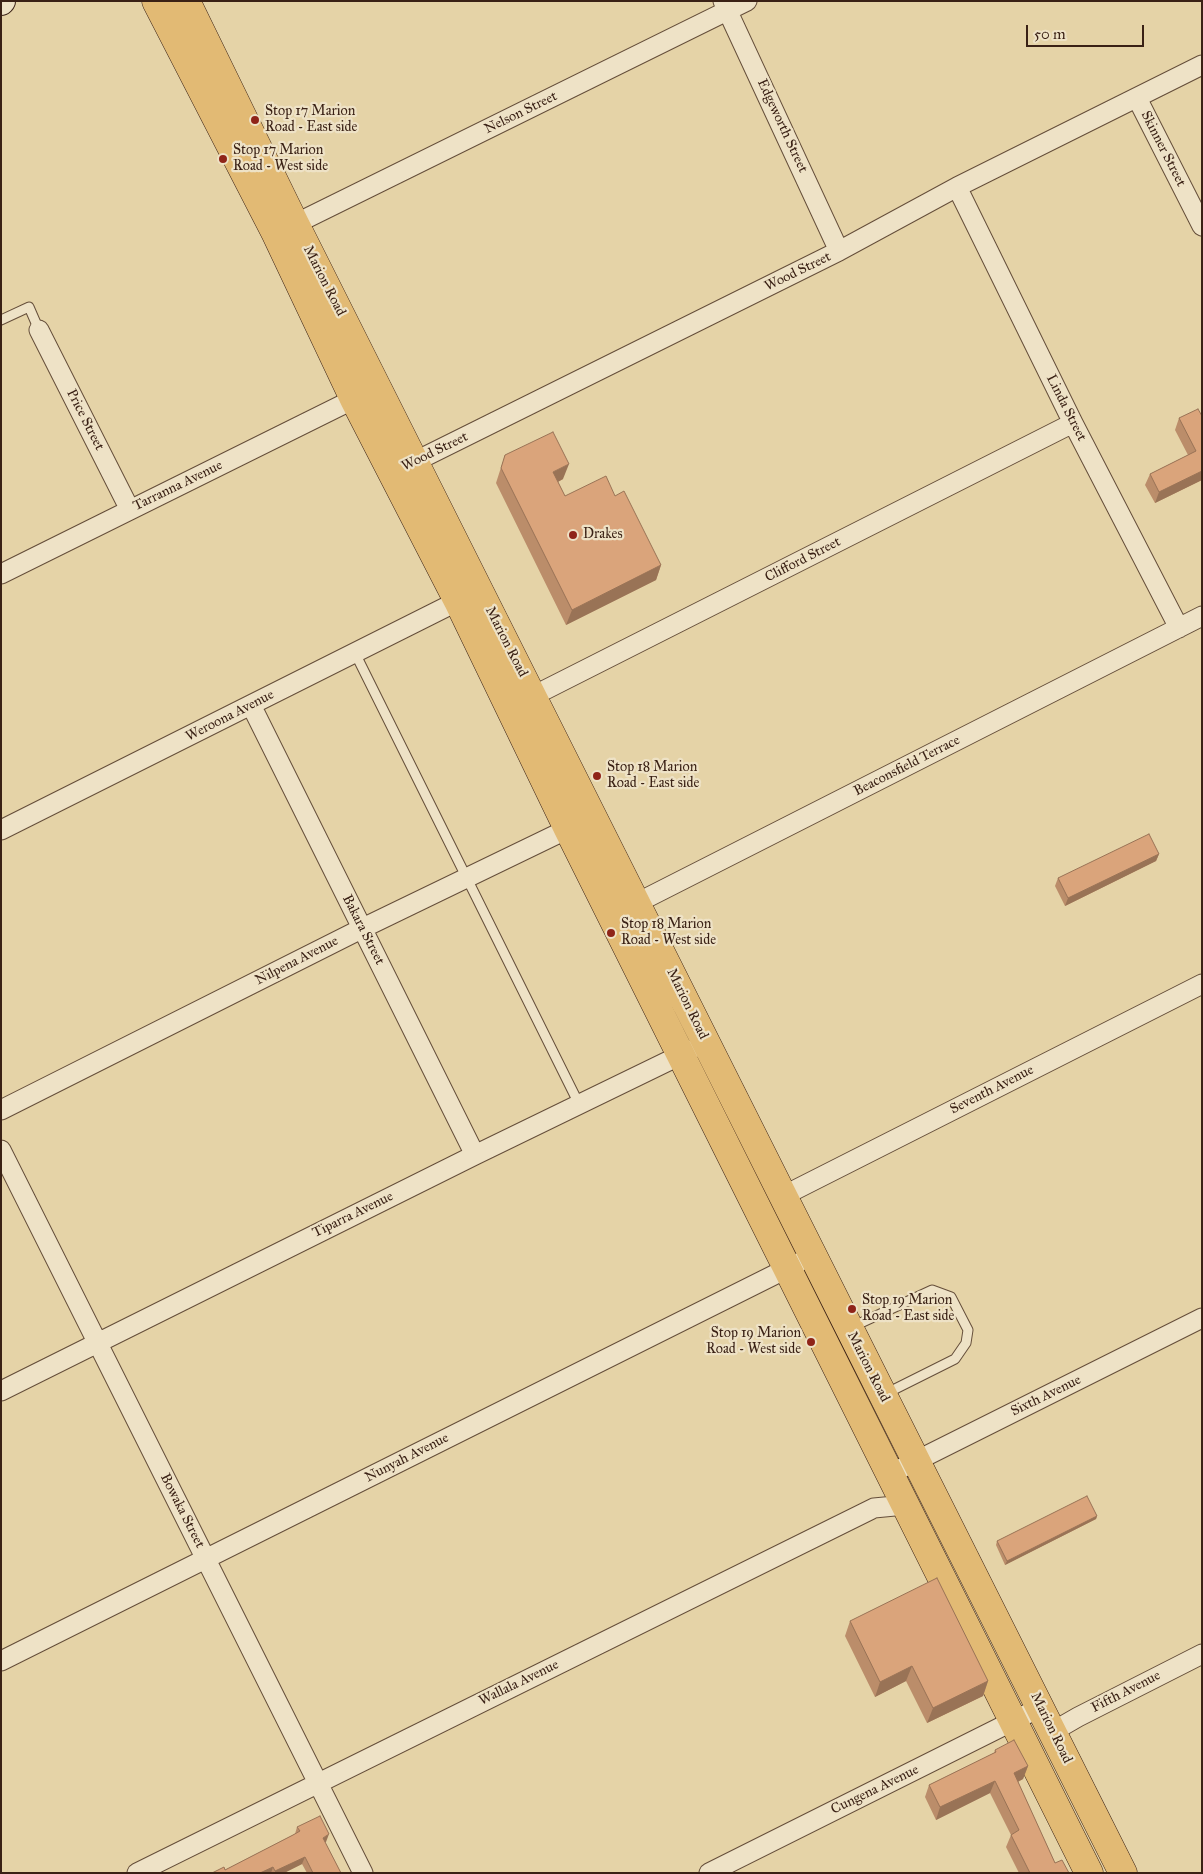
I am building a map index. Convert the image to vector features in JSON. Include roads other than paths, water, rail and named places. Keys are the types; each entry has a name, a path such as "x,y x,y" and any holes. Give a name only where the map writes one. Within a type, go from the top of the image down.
{"main road":[{"name":"Marion Road","path":"156,1 275,232 354,399 403,467 533,696 1123,1873"},
{"name":"Marion Road","path":"186,1 295,224 403,467 458,601 498,684 568,829 1089,1873"},
{"path":"195,1 200,30"},
{"path":"498,684 522,695 533,696"}],"street":[{"name":"Nelson Street","path":"295,224 726,6 747,1"},
{"name":"Edgeworth Street","path":"726,6 839,251"},
{"name":"Wood Street","path":"403,467 839,251 957,187 1202,65"},
{"name":"Skinner Street","path":"1137,98 1202,226"},
{"name":"Linda Street","path":"957,187 1073,423 1179,628"},
{"name":"Price Street","path":"39,330 130,510"},
{"name":"Tarranna Avenue","path":"1,574 354,399"},
{"name":"Clifford Street","path":"533,696 1073,423"},
{"name":"Weroona Avenue","path":"1,830 458,601"},
{"name":"Beaconsfield Terrace","path":"612,915 1202,616"},
{"name":"Bakara Street","path":"251,705 475,1154"},
{"name":"Nilpena Avenue","path":"1,1110 363,928 594,816"},
{"name":"Seventh Avenue","path":"783,1196 1202,984"},
{"name":"Tiparra Avenue","path":"1,1390 475,1154 706,1042"},
{"name":"Bowaka Street","path":"1,1150 363,1873"},
{"name":"Nunyah Avenue","path":"1,1661 813,1256"},
{"name":"Sixth Avenue","path":"890,1474 1202,1318"},
{"name":"Wallala Avenue","path":"137,1873 874,1508 905,1505"},
{"name":"Fifth Avenue","path":"1052,1732 1202,1654"},
{"name":"Cungena Avenue","path":"709,1873 1041,1707"}],"lane":[{"path":"1,320 29,308 39,330"},
{"path":"355,653 579,1104"},
{"path":"849,1328 932,1290 951,1296 968,1330 966,1343 954,1360 882,1395"}],"place":[{"name":"Stop 17 Marion Road - East side","path":"255,120"},
{"name":"Stop 17 Marion Road - West side","path":"223,159"},
{"name":"Drakes","path":"573,535"},
{"name":"Stop 18 Marion Road - East side","path":"597,776"},
{"name":"Stop 18 Marion Road - West side","path":"611,933"},
{"name":"Stop 19 Marion Road - East side","path":"852,1309"},
{"name":"Stop 19 Marion Road - West side","path":"811,1342"}]}
